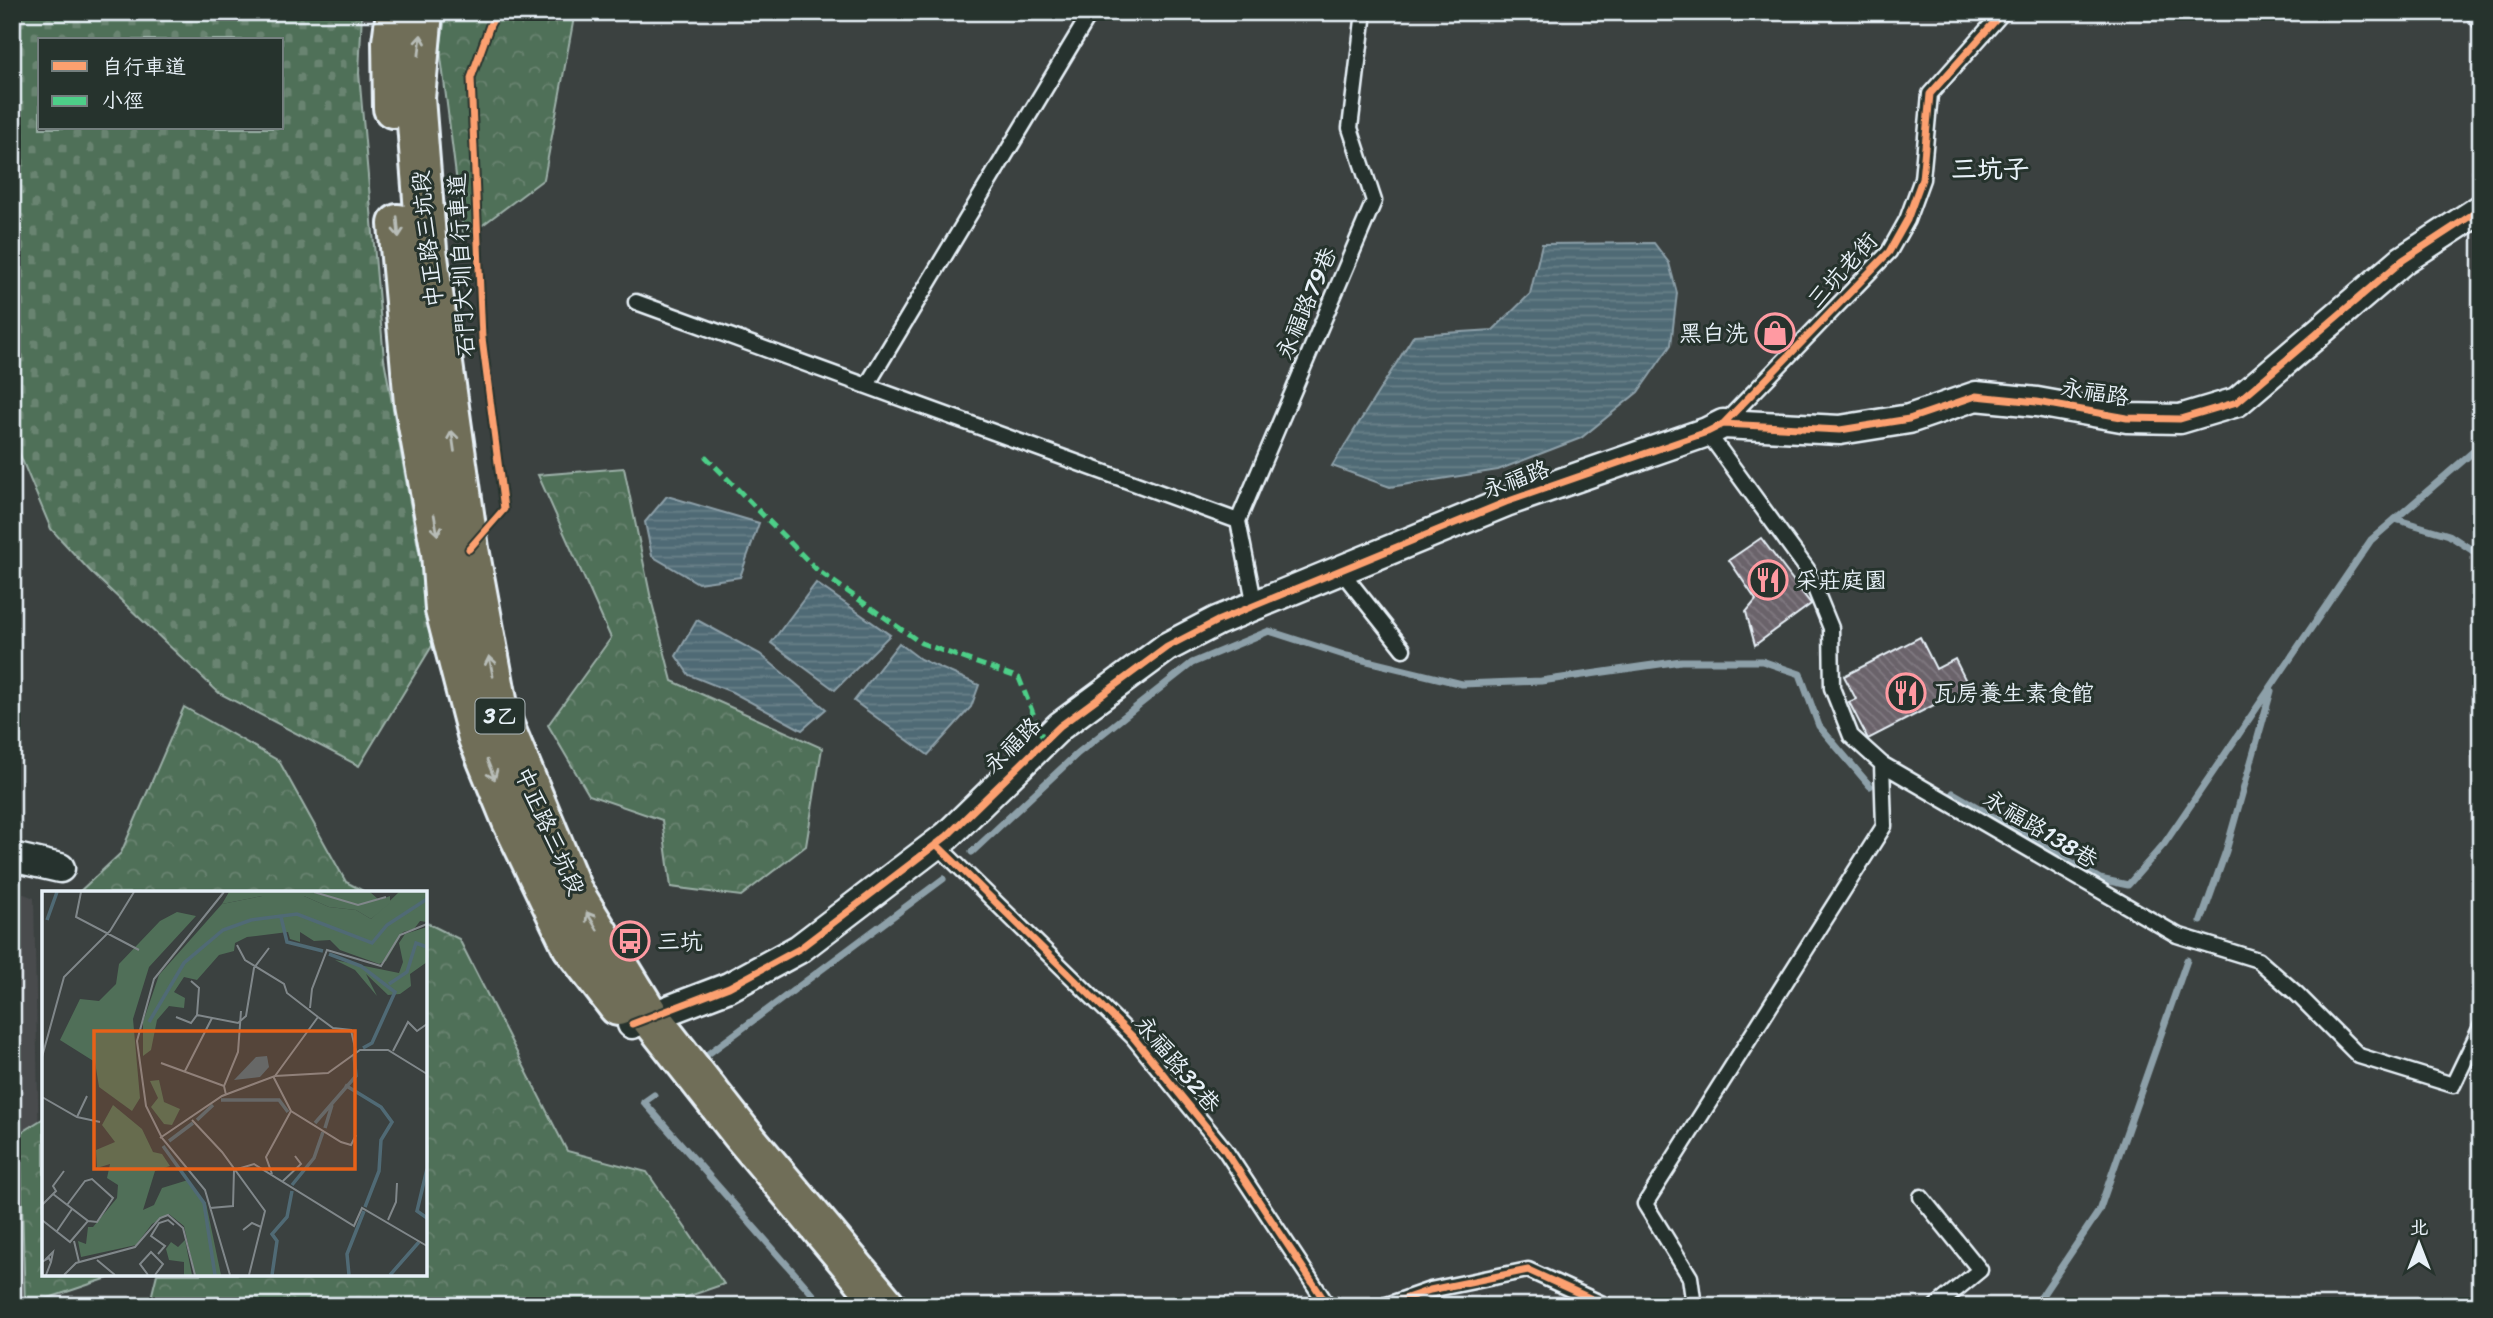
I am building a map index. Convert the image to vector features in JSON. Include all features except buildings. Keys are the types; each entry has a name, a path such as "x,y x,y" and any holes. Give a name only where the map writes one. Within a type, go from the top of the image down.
{"main road":[{"name":"中正路三坑段","path":"396,12 392,42 395,193 414,402 441,552 446,610 478,738 512,821 572,946 742,1134 886,1306"},
{"name":"中正路三坑段","path":"424,12 415,98 426,250 468,549 500,716 572,890 688,1105 856,1306"}],"street":[{"name":"永福路","path":"641,1021 729,987 799,949 936,844 1060,726 1167,647 1217,621 1506,502 1715,428 1840,430 1909,419 1976,396 2037,402 2127,418 2180,419 2237,402 2403,260 2481,209"},
{"path":"12,857 60,869"}],"lane":[{"path":"867,385 1091,12"},
{"name":"永福路79巷","path":"1238,520 1374,201 1350,128 1364,12"},
{"name":"三坑老街","path":"1715,428 1889,251 1907,220 1922,179 1930,94 2003,12"},
{"path":"2472,12 2481,23"},
{"path":"636,302 1238,520 1255,606"},
{"name":"永福路138巷","path":"1715,428 1807,569 1831,628 1832,688 1851,736 1882,764 2177,935 2258,960 2297,994 2359,1056 2453,1084 2481,1027"},
{"path":"1341,570 1403,649"},
{"path":"1694,1306 1690,1278 1644,1204 1884,826 1882,764"},
{"name":"永福路32巷","path":"936,844 1133,1037 1225,1150 1328,1306"},
{"path":"1921,1197 1980,1270 1936,1306"},
{"path":"1384,1306 1430,1290 1528,1270 1607,1306"}],"shaded area":[{"path":"12,889 34,898 42,1306 12,1306"}],"green space":[{"path":"12,12 362,12 359,73 384,359 435,641 359,766 219,693 90,571 51,529 12,436 12,336 15,301 12,299"},
{"path":"446,12 575,12 544,179 464,239 440,49"},
{"path":"624,468 651,599 672,681 822,748 806,846 741,896 671,887 662,820 589,795 548,725 611,638 538,475"},
{"path":"184,707 279,761 346,882 363,891 80,891 121,853"},
{"path":"427,923 459,939 567,1151 647,1172 724,1284 661,1306 149,1306 156,1276 427,1276"},
{"path":"42,1119 42,1276 114,1276 25,1306 20,1133"}],"water":[{"path":"1654,243 1669,263 1677,293 1671,345 1638,392 1581,438 1498,470 1390,487 1332,466 1414,335 1493,330 1530,294 1542,244"},
{"path":"667,496 759,523 740,577 698,583 652,556 645,522"},
{"path":"816,583 890,635 835,690 771,643"},
{"path":"697,620 760,654 826,709 802,730 732,692 689,675 676,656"},
{"path":"899,643 920,659 979,685 971,707 928,755 854,701"}],"waterway":[{"path":"2477,187 2475,171 2481,170"},
{"path":"1953,793 2100,879 2128,885 2164,844 2371,540 2481,445"},
{"path":"2395,519 2449,535 2481,556"},
{"path":"972,852 1078,753 1192,663 1269,631 1347,656 1462,684 1541,681 1681,661 1762,661 1800,674 1819,726 1870,786"},
{"path":"2201,921 2226,851 2271,691"},
{"path":"708,1054 943,879"},
{"path":"2035,1306 2099,1211 2187,960"},
{"path":"654,1095 644,1102 823,1306"}],"marked path":[{"path":"705,456 817,570 921,643 1019,678 1044,741"}],"cycle path":[{"name":"石門大圳自行車道","path":"469,549 504,509 482,338 471,78 497,12"},
{"path":"1723,424 1889,252 1907,220 1922,179 1930,94 2003,12"},
{"path":"632,1024 729,987 799,949 947,836 1060,726 1167,647 1217,621 1506,502 1707,432 1723,424 1840,430 1909,419 1976,396 2037,402 2127,418 2180,419 2237,402 2403,260 2481,209"},
{"path":"936,844 1133,1037 1225,1150 1328,1306"},
{"path":"1384,1306 1430,1290 1528,1270 1607,1306"}],"place":[{"name":"黑白洗","path":"1775,333"},
{"name":"采莊庭園","path":"1768,580"},
{"name":"瓦房養生素食館","path":"1906,693"},
{"name":"三坑","path":"630,941"}],"district":[{"name":"三坑子","path":"1990,169"}]}
